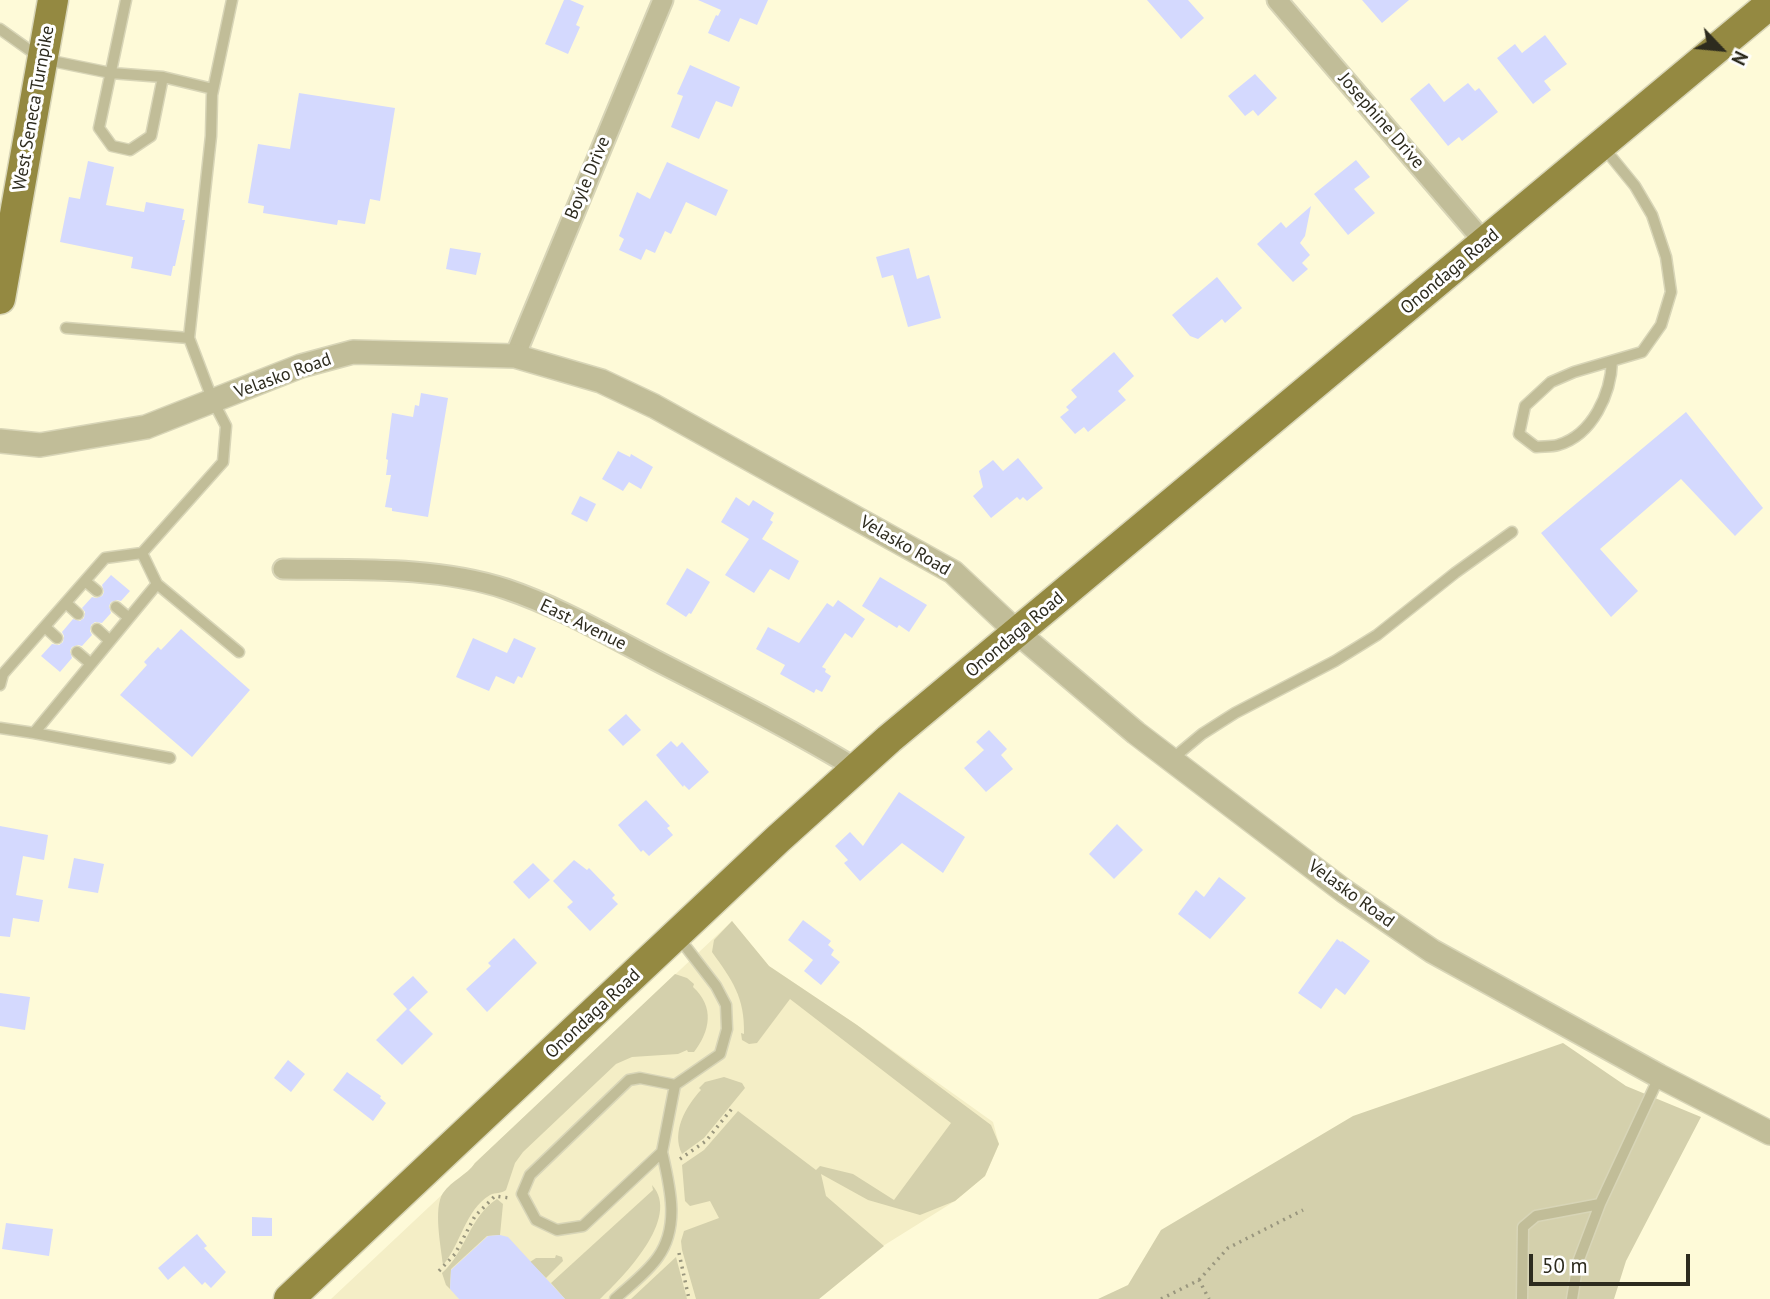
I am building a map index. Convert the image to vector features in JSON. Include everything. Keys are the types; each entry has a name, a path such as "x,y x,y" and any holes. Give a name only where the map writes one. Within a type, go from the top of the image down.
{"main road":[{"name":"West Seneca Turnpike","path":"0,299 53,0"},
{"name":"Onondaga Road","path":"289,1299 778,839 889,739 1770,4"}],"street":[{"name":"Boyle Drive","path":"515,356 663,0"},
{"name":"Josephine Drive","path":"1277,0 1485,243"},
{"name":"Velasko Road","path":"0,441 40,445 146,427 301,366 353,352 515,356 601,380 739,452 953,572 1018,633 1171,760 1344,891 1432,951 1659,1076 1770,1133"},
{"name":"East Avenue","path":"283,569 395,571 443,575 505,589 582,622 806,738 857,769"}],"lane":[{"path":"126,0 99,128 112,145 130,150 151,136 163,78"},
{"path":"0,685 3,674 105,558 142,553 223,461 226,426 213,401 189,338 211,136 213,89 232,0"},
{"path":"0,29 42,59 111,73 163,78 213,89"},
{"path":"1602,145 1635,186 1652,215 1666,257 1671,292 1661,325 1642,352 1612,360 1574,372 1550,382 1525,406 1519,434 1536,447 1559,444 1585,430 1611,379 1612,360"},
{"path":"66,328 189,338"},
{"path":"1171,760 1202,734 1235,713 1335,661 1377,635 1512,532"},
{"path":"142,553 157,584 239,652"},
{"path":"85,581 97,591"},
{"path":"34,733 157,584"},
{"path":"66,603 78,614"},
{"path":"116,607 129,618"},
{"path":"45,627 57,638"},
{"path":"97,629 110,641"},
{"path":"77,652 91,664"},
{"path":"0,728 170,758"},
{"path":"615,1299 657,1259 668,1239 673,1206 662,1152 675,1085 720,1054 727,1029 726,1005 716,986 676,935"},
{"path":"1572,1299 1578,1262 1600,1204 1659,1076"},
{"path":"662,1152 583,1226 557,1230 536,1220 522,1194 530,1175 629,1080 640,1078 675,1085"},
{"path":"1522,1299 1523,1227 1536,1216 1600,1204"}],"path":[{"path":"680,1159 706,1141 734,1106"},
{"path":"439,1271 455,1254 475,1216 495,1196 512,1198"},
{"path":"1161,1299 1199,1280 1228,1248 1303,1210"},
{"path":"668,1239 677,1245 689,1299"},
{"path":"1199,1280 1209,1299"}],"shaded area":[{"path":"732,921 769,966 993,1122 999,1144 985,1176 955,1201 883,1246 819,1299 331,1299 469,1172 475,1163"},
{"path":"732,921 769,966 857,1025 991,1125 999,1144 985,1176 955,1201 920,1215 868,1200 821,1174 826,1196 884,1246 819,1299 696,1299 681,1241 684,1231 719,1218 710,1201 690,1206 685,1201 682,1165 704,1150 738,1111 816,1170 820,1166 853,1174 894,1200 951,1123 790,999 757,1043 749,1044 742,1040 744,1021 740,999 712,952 714,940"},
{"path":"675,974 694,984 693,987 705,1003 707,1011 707,1027 694,1052 687,1050 678,1054 632,1057 616,1064 523,1152 515,1163 506,1190 490,1195 475,1209 443,1265 438,1208 443,1193"},
{"path":"1563,1043 1626,1086 1701,1117 1626,1261 1614,1299 1098,1299 1128,1285 1161,1230 1353,1116"},
{"path":"724,1077 742,1083 745,1088 704,1138 682,1154 678,1137 685,1111 705,1082"},
{"path":"652,1185 659,1199 660,1214 655,1230 634,1262 600,1299 565,1299 551,1283 653,1190"},
{"path":"497,1199 503,1204 500,1235 487,1236 451,1269 450,1289 442,1273 457,1255 480,1215"},
{"path":"556,1255 562,1257 563,1261 546,1278 530,1262 536,1258 555,1258"},
{"path":"676,1257 687,1299 631,1299"}],"building":[{"path":"564,0 584,6 576,25 580,27 568,54 545,44"},
{"path":"698,0 768,0 757,25 740,18 729,42 708,33 721,10"},
{"path":"1147,0 1188,0 1204,18 1181,39"},
{"path":"1362,0 1409,0 1382,23"},
{"path":"1545,35 1567,64 1544,81 1551,90 1533,104 1497,58 1515,44 1522,53"},
{"path":"690,65 740,87 732,107 716,101 699,139 671,127 683,96 677,94"},
{"path":"1255,74 1277,98 1258,116 1253,110 1245,116 1228,96"},
{"path":"1429,83 1444,102 1468,83 1475,91 1479,88 1498,112 1462,141 1459,137 1448,146 1410,99"},
{"path":"299,93 395,108 380,201 370,199 365,224 338,220 337,225 263,213 264,206 248,203 258,144 290,149"},
{"path":"1356,160 1370,177 1354,189 1375,213 1348,235 1314,194"},
{"path":"88,161 114,167 106,205 144,212 146,202 184,209 182,220 185,220 171,276 131,268 133,257 60,242 69,197 80,199"},
{"path":"667,162 728,190 716,216 686,202 671,234 665,231 655,253 646,249 641,260 619,250 624,239 619,236 637,192 650,199"},
{"path":"1311,206 1305,236 1300,243 1310,255 1302,263 1308,269 1293,282 1257,244 1281,222 1286,228"},
{"path":"450,248 481,253 476,275 446,269"},
{"path":"909,248 917,279 929,275 941,318 908,327 893,275 882,278 876,257"},
{"path":"1217,277 1242,308 1225,323 1222,319 1198,339 1190,336 1172,315"},
{"path":"1114,352 1134,376 1118,391 1126,400 1088,432 1084,427 1075,434 1060,417 1069,410 1066,407 1077,397 1071,390"},
{"path":"421,393 448,398 428,517 392,511 392,508 385,507 391,475 386,475 386,459 392,413 413,417 415,405 419,406"},
{"path":"1686,412 1763,508 1735,536 1681,479 1600,549 1638,591 1611,617 1541,533"},
{"path":"618,451 630,457 631,454 653,467 641,489 629,482 623,491 602,479"},
{"path":"1018,458 1043,488 1027,501 1023,497 1020,500 1017,497 991,518 973,496 983,487 979,471 993,460 1003,471"},
{"path":"580,496 596,504 587,522 571,514"},
{"path":"736,497 749,506 753,500 774,513 770,520 773,522 762,539 799,561 789,580 770,569 754,593 725,575 749,539 721,522"},
{"path":"687,568 710,582 691,614 686,617 666,604"},
{"path":"111,575 130,591 121,601 111,602 111,613 102,623 95,622 91,625 92,635 82,646 72,647 72,658 60,672 41,656 52,644 59,645 63,642 62,632 73,619 80,621 84,618 85,612 82,608 92,597 102,596 102,585"},
{"path":"880,577 927,605 909,632 899,625 897,628 862,606"},
{"path":"838,600 865,619 852,638 845,633 822,667 831,676 822,692 816,689 814,693 780,674 785,665 756,649 768,627 799,643 827,603 833,607"},
{"path":"181,629 250,690 192,757 120,695 147,665 144,662 158,647 161,650"},
{"path":"473,638 507,653 514,638 536,648 522,678 518,676 514,684 496,676 489,691 456,677"},
{"path":"626,714 641,730 623,746 608,730"},
{"path":"989,730 1007,749 1001,755 1013,769 986,792 964,768 984,750 976,742"},
{"path":"671,741 677,747 682,742 709,772 689,790 684,785 683,787 656,755"},
{"path":"899,792 965,837 943,873 902,843 860,881 844,863 848,860 835,846 850,832 863,846"},
{"path":"646,800 670,826 667,828 673,835 649,856 643,850 641,852 618,825"},
{"path":"1117,824 1143,850 1114,879 1089,854"},
{"path":"0,826 48,835 44,860 23,856 16,895 43,900 39,922 13,918 10,937 0,936"},
{"path":"74,858 104,864 98,893 68,888"},
{"path":"574,860 587,870 589,868 615,895 612,898 618,904 590,931 567,907 573,902 553,881"},
{"path":"533,863 550,880 529,899 513,882"},
{"path":"1219,877 1246,898 1210,939 1178,914 1196,890 1204,897"},
{"path":"803,920 831,941 828,945 834,950 831,955 840,962 821,985 804,971 813,960 788,940"},
{"path":"514,938 537,963 487,1012 466,989 491,966 488,963"},
{"path":"1337,939 1370,961 1345,995 1336,988 1321,1009 1298,993"},
{"path":"413,976 428,992 409,1010 433,1034 402,1065 376,1040 407,1009 393,994"},
{"path":"0,993 30,997 25,1030 0,1026"},
{"path":"288,1060 305,1074 291,1092 274,1078"},
{"path":"347,1072 381,1096 386,1103 373,1121 333,1090"},
{"path":"252,1217 272,1218 272,1236 252,1236"},
{"path":"6,1223 53,1229 49,1256 2,1249"},
{"path":"197,1234 207,1246 204,1248 226,1272 211,1288 205,1282 202,1285 184,1266 168,1280 158,1268"},
{"path":"488,1236 508,1237 565,1299 459,1299 450,1289 451,1270"}]}
